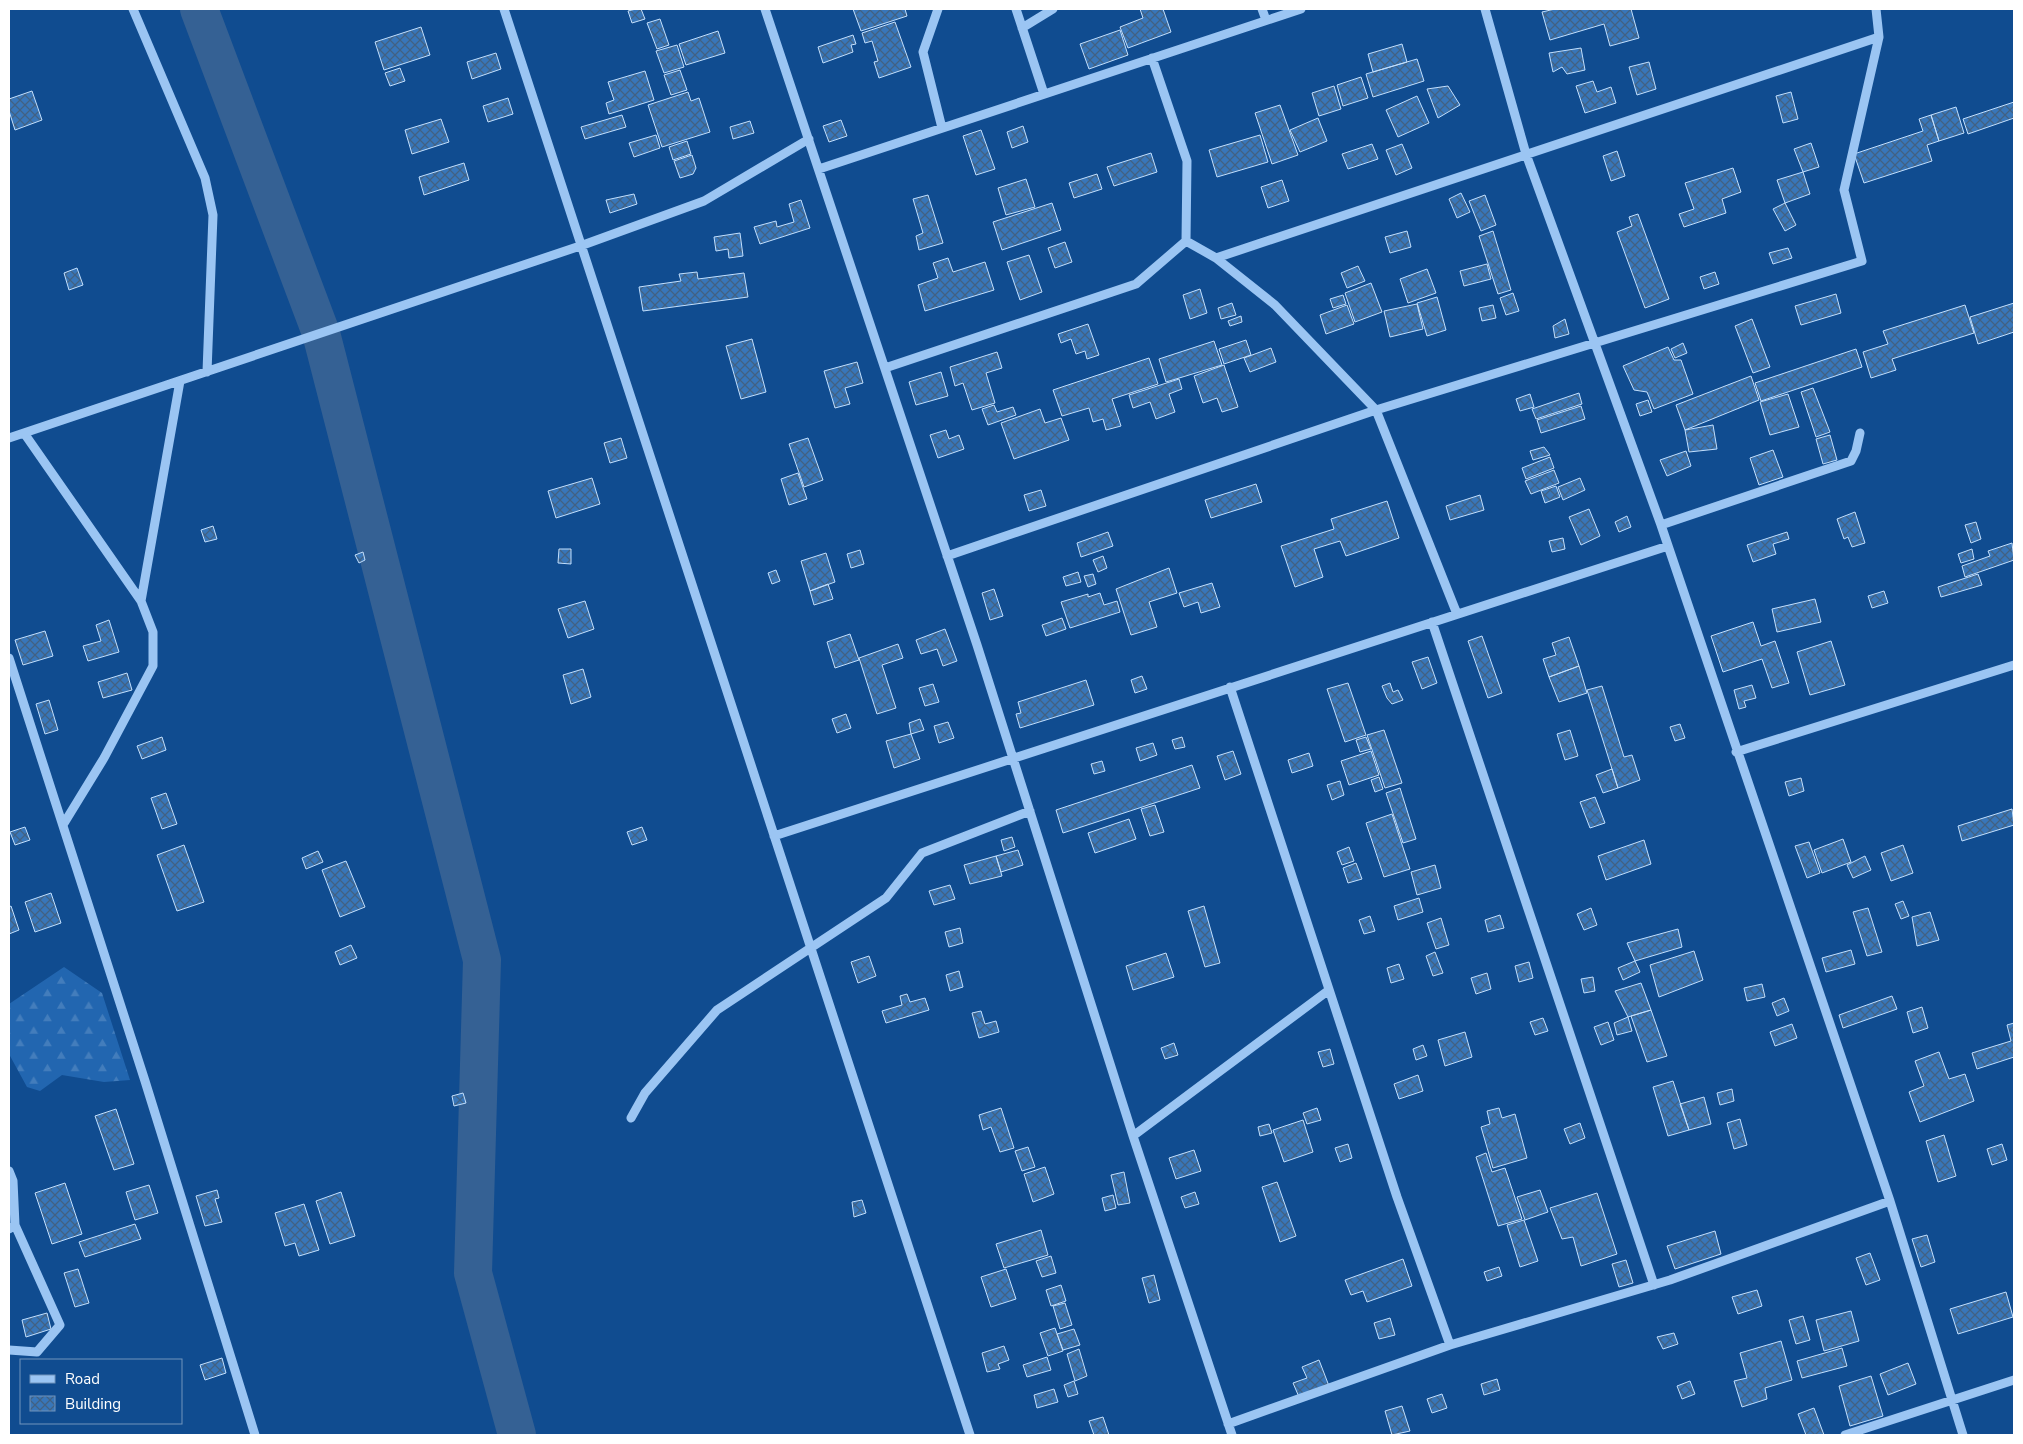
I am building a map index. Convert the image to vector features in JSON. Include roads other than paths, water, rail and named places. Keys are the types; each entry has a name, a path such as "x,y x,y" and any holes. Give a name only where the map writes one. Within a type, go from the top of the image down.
{"street":[{"path":"133,9 205,178 213,216 207,372"},
{"path":"504,9 583,245 970,1435"},
{"path":"766,9 947,556 1133,1136 1232,1435"},
{"path":"938,9 923,52 942,128"},
{"path":"1016,9 1044,94"},
{"path":"1022,28 1053,9"},
{"path":"1262,9 1266,20"},
{"path":"819,169 1301,9"},
{"path":"1486,9 1526,154 1661,525 1736,752 1890,1201 1962,1435"},
{"path":"947,556 1376,410 1862,260 1844,190 1878,37 1876,9"},
{"path":"1216,258 1878,37"},
{"path":"885,368 1136,284 1186,241 1187,161 1152,58"},
{"path":"9,438 583,245 704,201 809,139"},
{"path":"1186,241 1216,258 1275,305 1376,410 1457,614"},
{"path":"141,601 180,381"},
{"path":"24,433 141,601 153,632 153,666 104,758 62,825"},
{"path":"1661,525 1851,461 1856,451 1860,433"},
{"path":"774,836 1668,546"},
{"path":"1432,622 1654,1285"},
{"path":"9,658 145,1081 255,1435"},
{"path":"1736,752 2014,665"},
{"path":"1230,687 1397,1197 1450,1345"},
{"path":"631,1118 645,1094 717,1010 810,946 886,898 922,853 1030,811"},
{"path":"1133,1136 1329,990"},
{"path":"9,1171 13,1181 12,1227 60,1325 37,1352 9,1350"},
{"path":"1228,1424 1450,1345 1654,1285 1890,1201"},
{"path":"1845,1435 2014,1380"}],"waterway":[{"path":"199,9 321,333 482,960 473,1273 517,1435"}]}
